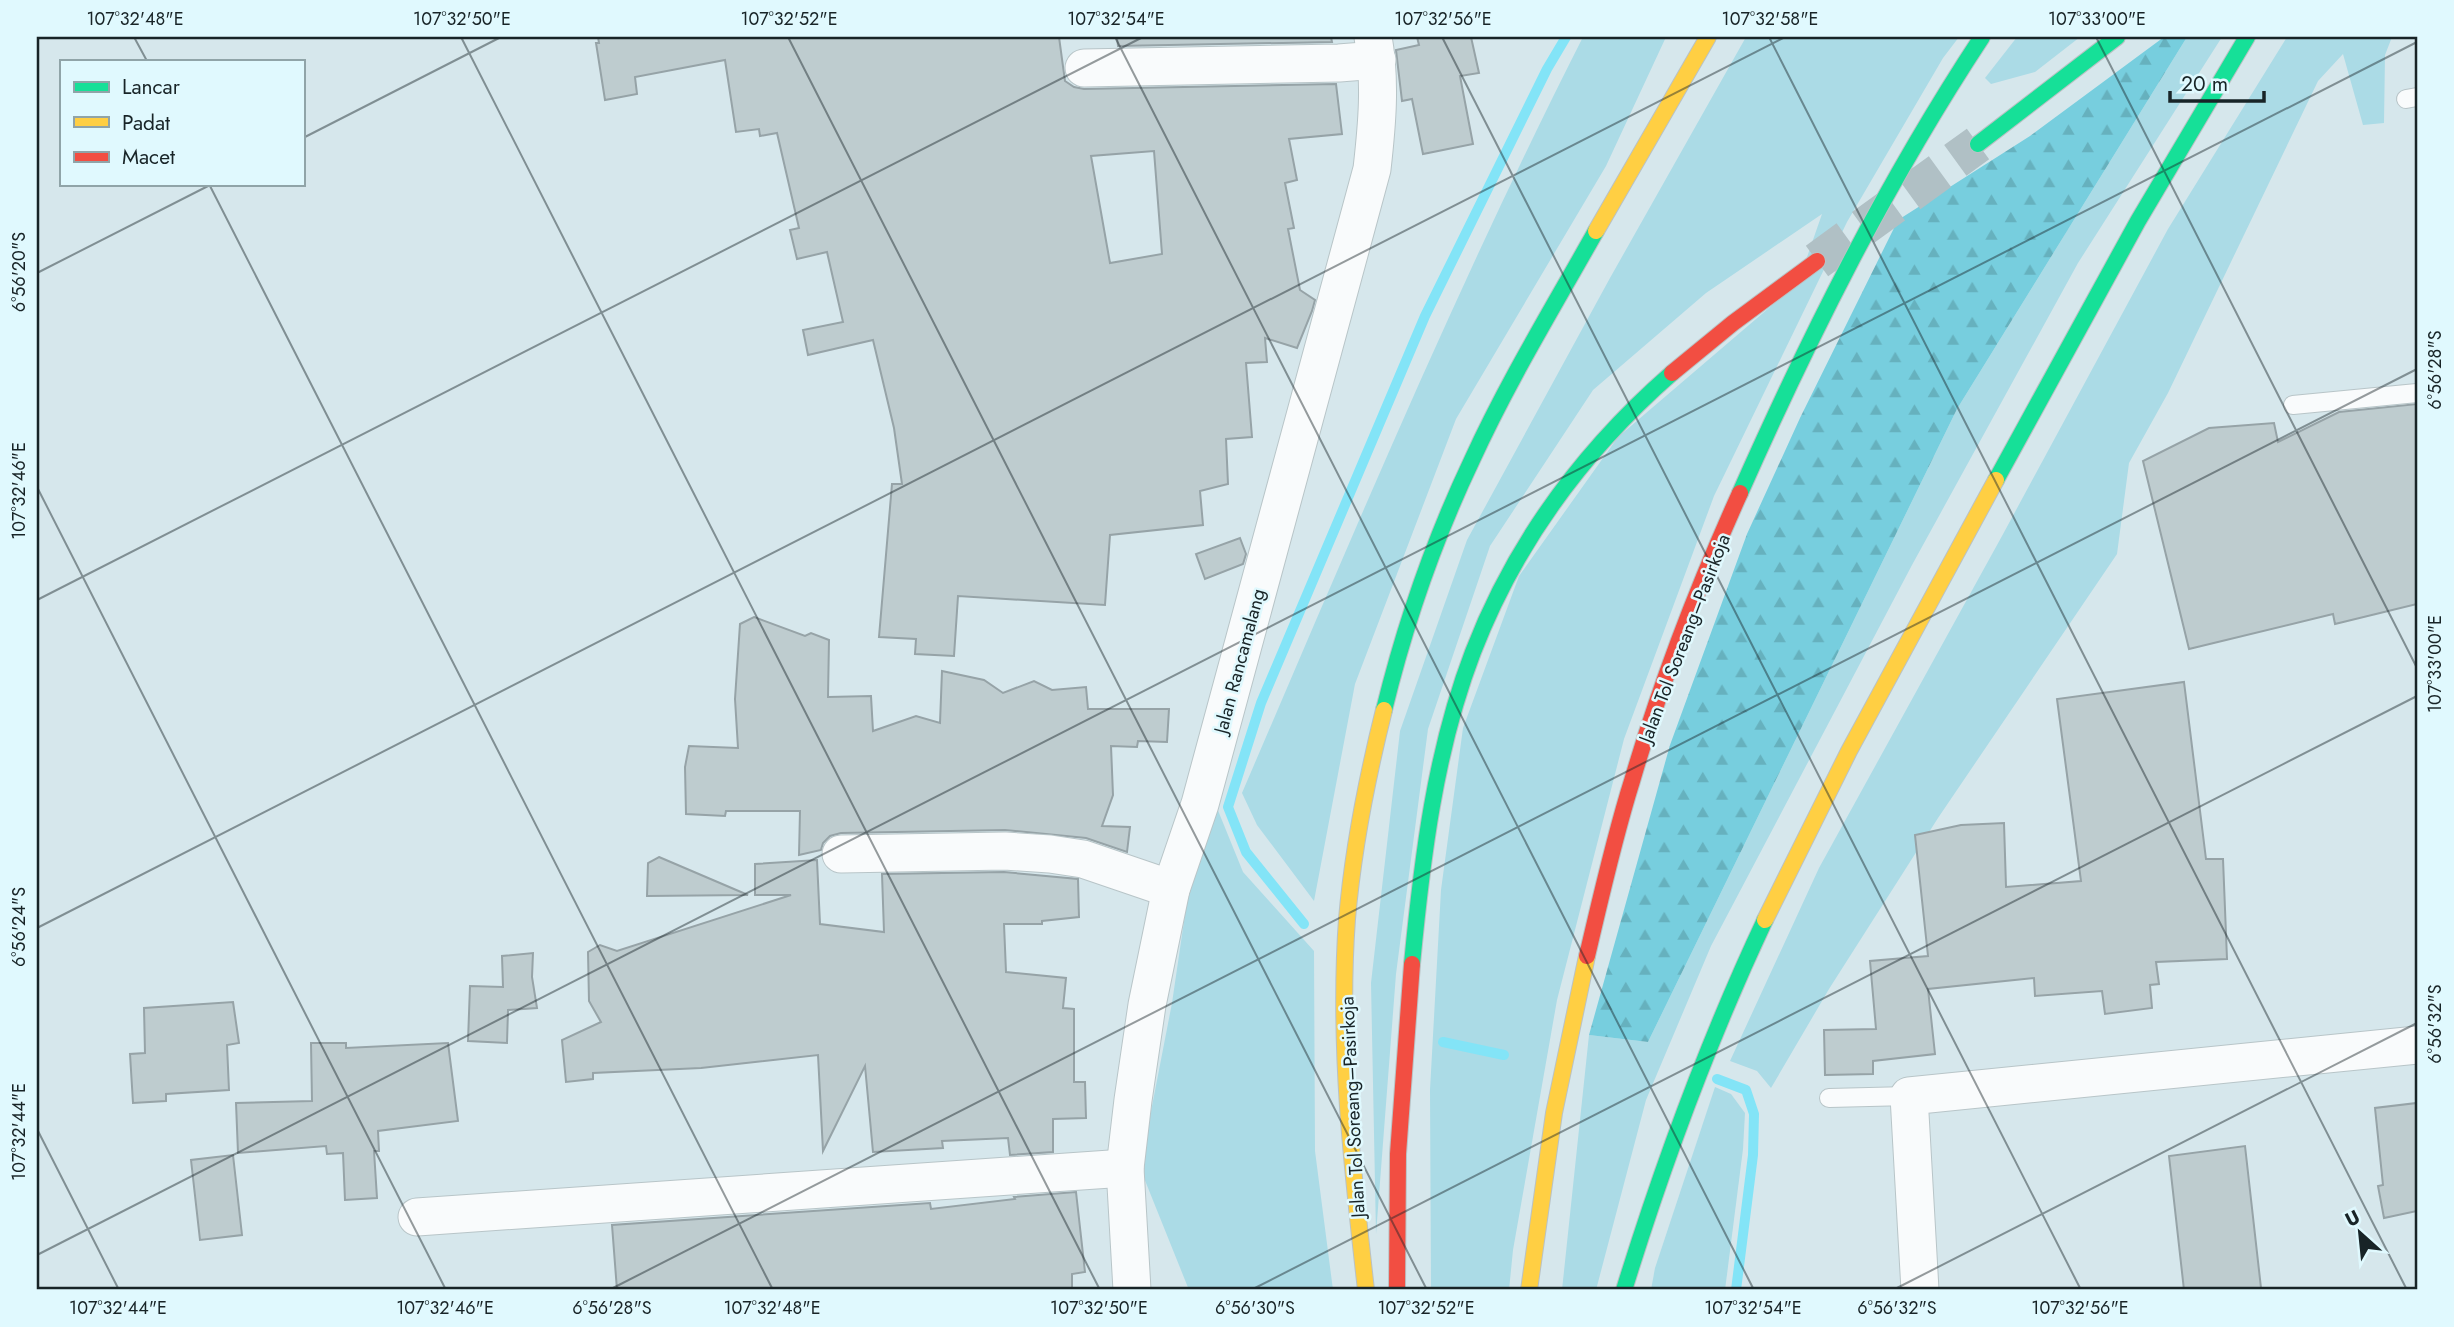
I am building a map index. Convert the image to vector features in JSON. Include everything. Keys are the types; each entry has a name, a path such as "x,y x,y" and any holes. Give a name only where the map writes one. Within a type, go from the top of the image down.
{"highway":[{"name":"Jalan Tol Soreang–Pasirkoja","path":"1529,1290 1547,1146 1576,1000 1610,855 1647,730 1684,629 1731,514 1833,293 1895,177 1982,37"},
{"path":"1978,144 2117,37"},
{"path":"1624,1290 1685,1112 1729,1001 1781,884 1835,777 2127,240 2247,37"},
{"name":"Jalan Tol Soreang–Pasirkoja","path":"1366,1290 1346,1055 1347,919 1356,845 1386,701 1431,555 1460,483 1494,411 1706,39"},
{"path":"1398,1290 1396,1189 1401,1088 1420,891 1433,806 1450,733 1468,667 1492,607 1517,560 1544,518 1605,438 1686,361 1817,261"}],"street":[{"path":"1084,68 1339,63 1375,48"},
{"name":"Jalan Rancamalang","path":"1132,1290 1125,1168 1147,1006 1171,889 1200,804 1372,169 1378,111 1375,48"},
{"path":"841,854 1005,851 1050,854 1083,859 1171,889"},
{"path":"1920,1290 1909,1096 2417,1045"},
{"path":"417,1217 1125,1168"}],"lane":[{"path":"2293,405 2417,393"},
{"path":"1829,1098 1909,1096"}],"shaded area":[{"path":"1583,37 1666,37 1606,166 1456,419 1355,684 1314,901 1257,825 1242,793 1449,317"},
{"path":"1746,37 1959,37 1943,58 1847,222 1714,496 1624,739 1557,1000 1513,1250 1509,1290 1431,1290 1430,1090 1441,890 1463,728 1519,576 1618,437 1798,283 1822,214 1706,293 1593,390 1490,546 1428,729 1396,974 1376,1234 1371,983 1400,731 1467,540"},
{"path":"2017,37 2080,37 2035,72 1991,84 1985,78"},
{"path":"2187,37 2222,37 2078,263 1912,565 1711,946 1646,1100 1596,1290 1562,1290 1589,1035 1648,1042 1957,409"},
{"path":"2287,37 2392,37 2385,55 2384,123 2363,125 2343,54 2318,81 2168,393 2129,463 2117,554 1938,818 1829,989 1771,1088 1757,1071 1730,1061 1819,868 2168,229"},
{"path":"1217,808 1243,872 1314,951 1315,1151 1333,1290 1189,1290 1140,1168 1172,1003 1193,860"},
{"path":"1715,1087 1731,1094 1745,1113 1725,1290 1651,1290 1655,1268"}],"green space":[{"path":"2164,37 2187,37 1957,409 1648,1042 1589,1035 1670,745 1747,534 1800,418 1898,220 2030,136"}],"building":[{"path":"598,37 1059,37 1065,81 1084,89 1336,84 1342,134 1289,139 1297,180 1285,183 1294,228 1288,229 1300,290 1315,300 1312,311 1297,348 1265,338 1267,362 1246,363 1252,437 1226,439 1228,484 1200,491 1203,525 1110,535 1105,605 958,596 954,656 915,654 916,639 879,637 892,484 902,484 894,428 873,340 808,355 803,330 843,322 827,252 797,259 790,230 799,228 777,133 760,136 759,129 736,132 725,60 635,77 637,94 605,100 596,43 599,43","holes":["1154,151 1162,254 1110,263 1091,156"]},
{"path":"1117,37 1331,37 1332,42 1118,46"},
{"path":"1417,37 1471,37 1479,73 1460,76 1473,144 1423,154 1412,99 1402,101 1396,50 1419,45"},
{"path":"2417,404 2417,604 2335,624 2333,614 2189,649 2143,461 2209,428 2274,423 2278,442 2339,412"},
{"path":"1240,538 1246,554 1243,564 1205,579 1196,554"},
{"path":"754,617 805,636 811,633 829,640 828,697 871,696 873,731 916,716 940,723 942,671 984,680 1003,693 1034,681 1052,690 1086,687 1088,709 1169,709 1167,742 1138,741 1137,747 1111,746 1113,795 1102,826 1130,827 1127,852 1086,838 1005,830 841,833 830,836 823,843 821,850 799,855 800,811 726,811 725,816 686,814 685,767 689,746 738,748 735,699 740,624"},
{"path":"2184,682 2206,859 2223,859 2227,959 2156,962 2159,984 2150,985 2152,1008 2105,1014 2102,991 2035,996 2034,978 1928,989 1935,1054 1873,1061 1873,1074 1825,1075 1824,1030 1876,1029 1870,961 1928,956 1915,835 1961,825 2004,823 2006,887 2081,881 2057,699"},
{"path":"659,857 748,895 647,896 648,863"},
{"path":"817,860 820,924 884,932 882,874 1004,872 1078,879 1079,917 1042,921 1042,924 1004,924 1006,972 1066,978 1063,1008 1074,1009 1074,1082 1085,1082 1086,1118 1053,1119 1053,1152 1010,1155 1008,1138 942,1141 943,1148 873,1152 865,1066 823,1151 818,1055 701,1068 593,1073 593,1079 566,1082 562,1040 601,1022 589,1001 588,952 600,945 617,951 791,895 755,895 755,864"},
{"path":"533,953 532,977 537,1008 508,1010 507,1043 468,1041 470,986 503,987 502,956"},
{"path":"233,1002 239,1043 227,1045 229,1090 166,1094 166,1101 133,1103 130,1054 145,1053 144,1008"},
{"path":"311,1043 346,1043 346,1048 448,1043 458,1121 378,1131 379,1151 374,1151 377,1198 345,1200 343,1153 327,1154 326,1146 238,1153 236,1103 312,1101"},
{"path":"2417,1103 2417,1211 2384,1218 2378,1186 2383,1185 2375,1108"},
{"path":"2245,1146 2261,1288 2184,1290 2169,1156"},
{"path":"233,1155 242,1235 200,1240 191,1160"},
{"path":"1076,1192 1085,1272 1072,1274 1072,1290 617,1290 612,1225 930,1203 931,1209 1015,1199 1014,1197"}],"waterway":[{"path":"1304,924 1246,852 1228,807 1261,703 1425,316 1547,69 1566,37"},
{"path":"1443,1042 1504,1055"},
{"path":"1717,1079 1746,1090 1754,1114 1753,1155 1736,1290"}],"tunnel":[{"path":"1817,261 1978,144"}],"traffic: fast":[{"path":"1740,493 1822,317 1882,203 1947,91 1982,37"},
{"path":"1978,144 2117,37"},
{"path":"1996,480 2138,221 2247,37"},
{"path":"1384,710 1422,583 1458,490 1516,373 1596,231"},
{"path":"1412,964 1420,885 1440,767 1460,690 1490,612 1531,536 1556,500 1610,433 1672,373"},
{"path":"1624,1290 1688,1102 1765,920"}],"traffic: slow":[{"path":"1596,231 1708,37"},
{"path":"1765,920 1849,751 1996,480"},
{"path":"1366,1290 1348,1105 1345,965 1347,919 1357,840 1384,710"},
{"path":"1529,1290 1554,1113 1587,956"}],"traffic: jam":[{"path":"1672,373 1733,323 1817,261"},
{"path":"1587,956 1619,824 1655,707 1709,563 1740,493"},
{"path":"1397,1290 1398,1154 1412,964"}]}
